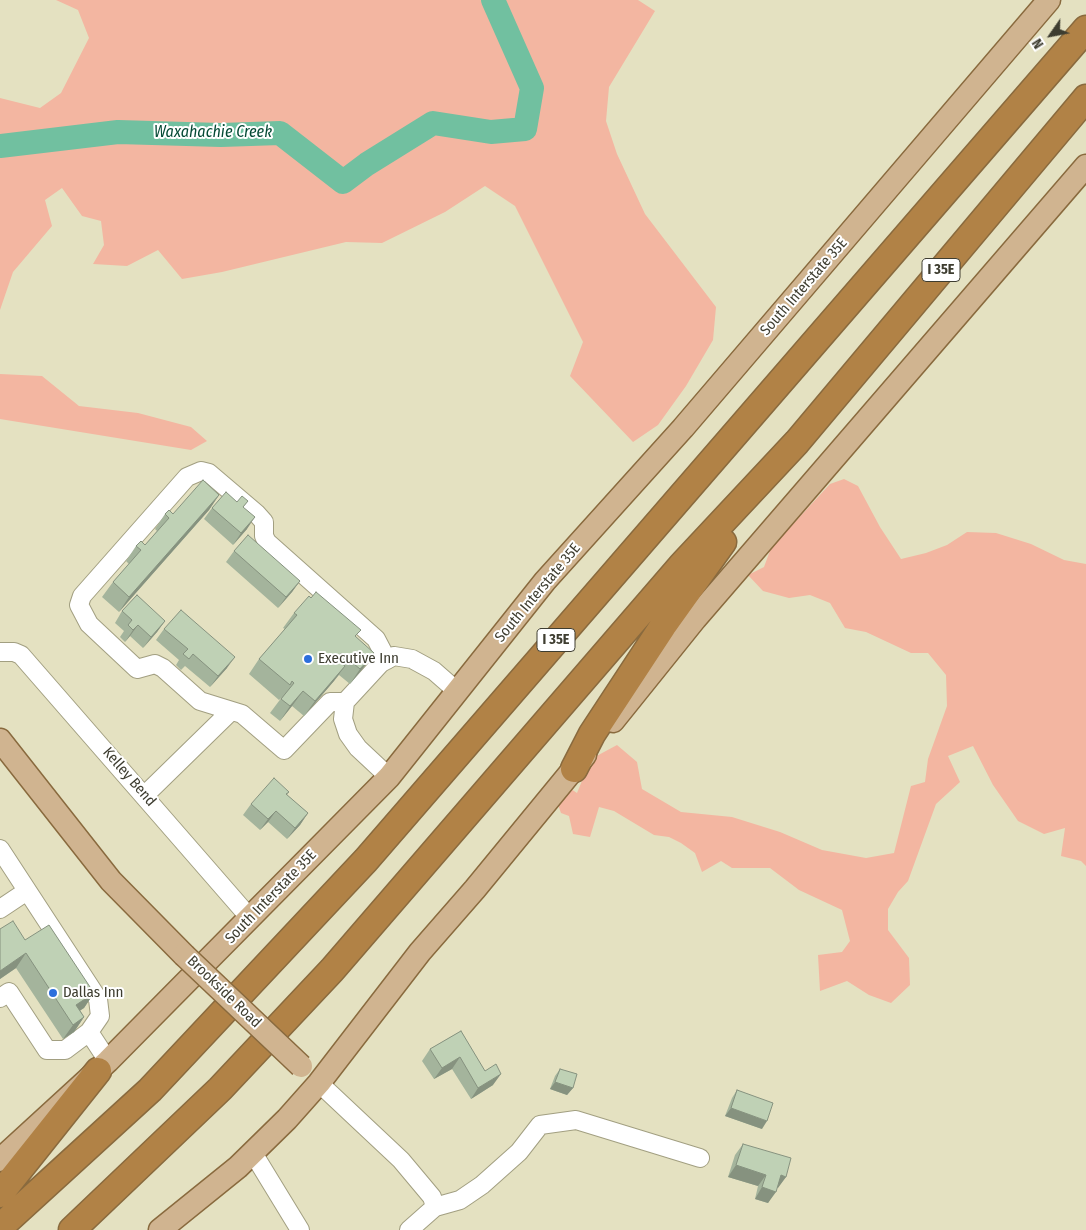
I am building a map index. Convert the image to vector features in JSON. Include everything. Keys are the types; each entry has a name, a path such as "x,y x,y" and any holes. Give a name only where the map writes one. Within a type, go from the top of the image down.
{"highway":[{"name":"I 35E","path":"0,1227 84,1153 150,1090 366,860 1086,29"},
{"name":"I 35E","path":"72,1230 220,1089 332,970 681,566 797,442 1086,98"},
{"path":"574,769 592,734 662,626 797,442"},
{"path":"0,1194 103,1066"}],"main road":[{"name":"South Interstate 35E","path":"0,1160 103,1066 389,777 546,581 683,428 1049,0"},
{"path":"160,1230 253,1153 274,1133 319,1083 420,952 475,889 695,619 1086,166"},
{"name":"Brookside Road","path":"0,740 111,881 184,955 319,1083"}],"street":[{"path":"345,702 330,702 284,750 242,714 200,701 163,668 155,664 136,669 89,624 79,605 82,596 187,477 194,472 201,471 209,473 256,513 264,522 264,536 267,542 376,639 387,660"},
{"name":"Kelley Bend","path":"0,652 14,652 22,655 250,918"},
{"path":"389,777 358,748 348,734 343,719 345,702 381,663 394,656 412,659 434,671 458,692"},
{"path":"144,794 231,711"},
{"path":"0,849 98,999 100,1016 90,1032 65,1050 47,1050 9,992 0,998"},
{"path":"0,910 27,891"},
{"path":"90,1032 103,1066"},
{"name":"Brookside Road","path":"319,1083 401,1160 425,1187 435,1207"},
{"path":"409,1230 435,1207 460,1200 482,1185 519,1152 540,1125 576,1120 700,1158"},
{"path":"253,1153 300,1230"}],"shaded area":[{"path":"56,0 638,0 655,11 609,87 606,121 617,154 645,214 716,307 713,340 686,386 658,425 633,442 570,376 583,342 515,206 485,186 445,212 382,243 346,242 222,272 182,279 158,250 127,266 93,264 104,245 101,221 82,216 62,188 45,200 52,226 13,272 0,310 0,98 40,108 61,93 89,38 78,10"},
{"path":"0,374 42,376 79,406 138,413 191,427 207,441 191,450 0,419"},
{"path":"844,479 858,486 880,527 901,559 926,553 947,545 967,532 996,533 1031,544 1064,560 1086,564 1086,866 1081,861 1061,856 1065,828 1044,834 1018,821 993,785 973,746 948,756 960,782 936,804 908,881 898,892 888,909 888,930 909,958 910,985 891,1003 869,995 847,981 820,991 818,955 842,952 850,941 842,910 799,890 770,868 732,868 721,861 702,872 695,853 681,843 669,837 654,835 614,811 599,807 590,837 573,834 569,816 561,813 556,799 568,787 577,793 591,759 617,745 637,762 642,789 681,812 732,817 780,832 822,850 866,858 894,853 911,786 925,782 928,759 947,706 946,675 928,653 911,653 866,632 845,628 830,603 810,595 789,598 763,591 748,575 764,567 771,548 830,484"}],"building":[{"path":"203,480 219,495 129,597 113,582 141,550 136,546 141,541 145,545 169,518 165,514 169,510 173,514"},
{"path":"226,492 237,502 242,496 248,501 243,507 255,517 241,533 212,508"},
{"path":"248,535 300,581 286,597 234,551"},
{"name":"Executive Inn","path":"316,592 361,630 355,636 374,653 360,669 341,653 336,659 345,666 315,701 303,691 290,706 281,699 294,683 292,681 290,685 259,659 297,615 294,613 309,596 311,598"},
{"path":"137,595 165,621 151,637 138,625 133,630 128,625 132,620 122,611"},
{"path":"181,610 235,657 218,676 193,654 189,659 183,654 188,649 164,629"},
{"path":"274,778 289,792 286,794 308,813 295,828 276,811 268,819 251,804"},
{"path":"13,921 25,940 49,925 94,993 76,1005 84,1017 73,1025 26,953 0,971 0,929"},
{"path":"461,1031 485,1071 496,1064 501,1074 478,1088 460,1057 442,1068 430,1049"},
{"path":"560,1069 577,1074 573,1088 555,1082"},
{"path":"737,1090 773,1103 767,1121 731,1108"},
{"path":"743,1144 791,1158 786,1177 781,1175 776,1192 762,1187 766,1175 736,1165"}],"waterway":[{"name":"Waxahachie Creek","path":"0,146 118,132 221,135 280,133 343,182 367,164 433,123 491,132 525,129 532,88 493,0"}],"place":[{"name":"Executive Inn","path":"308,659"},
{"name":"Dallas Inn","path":"53,993"}]}
